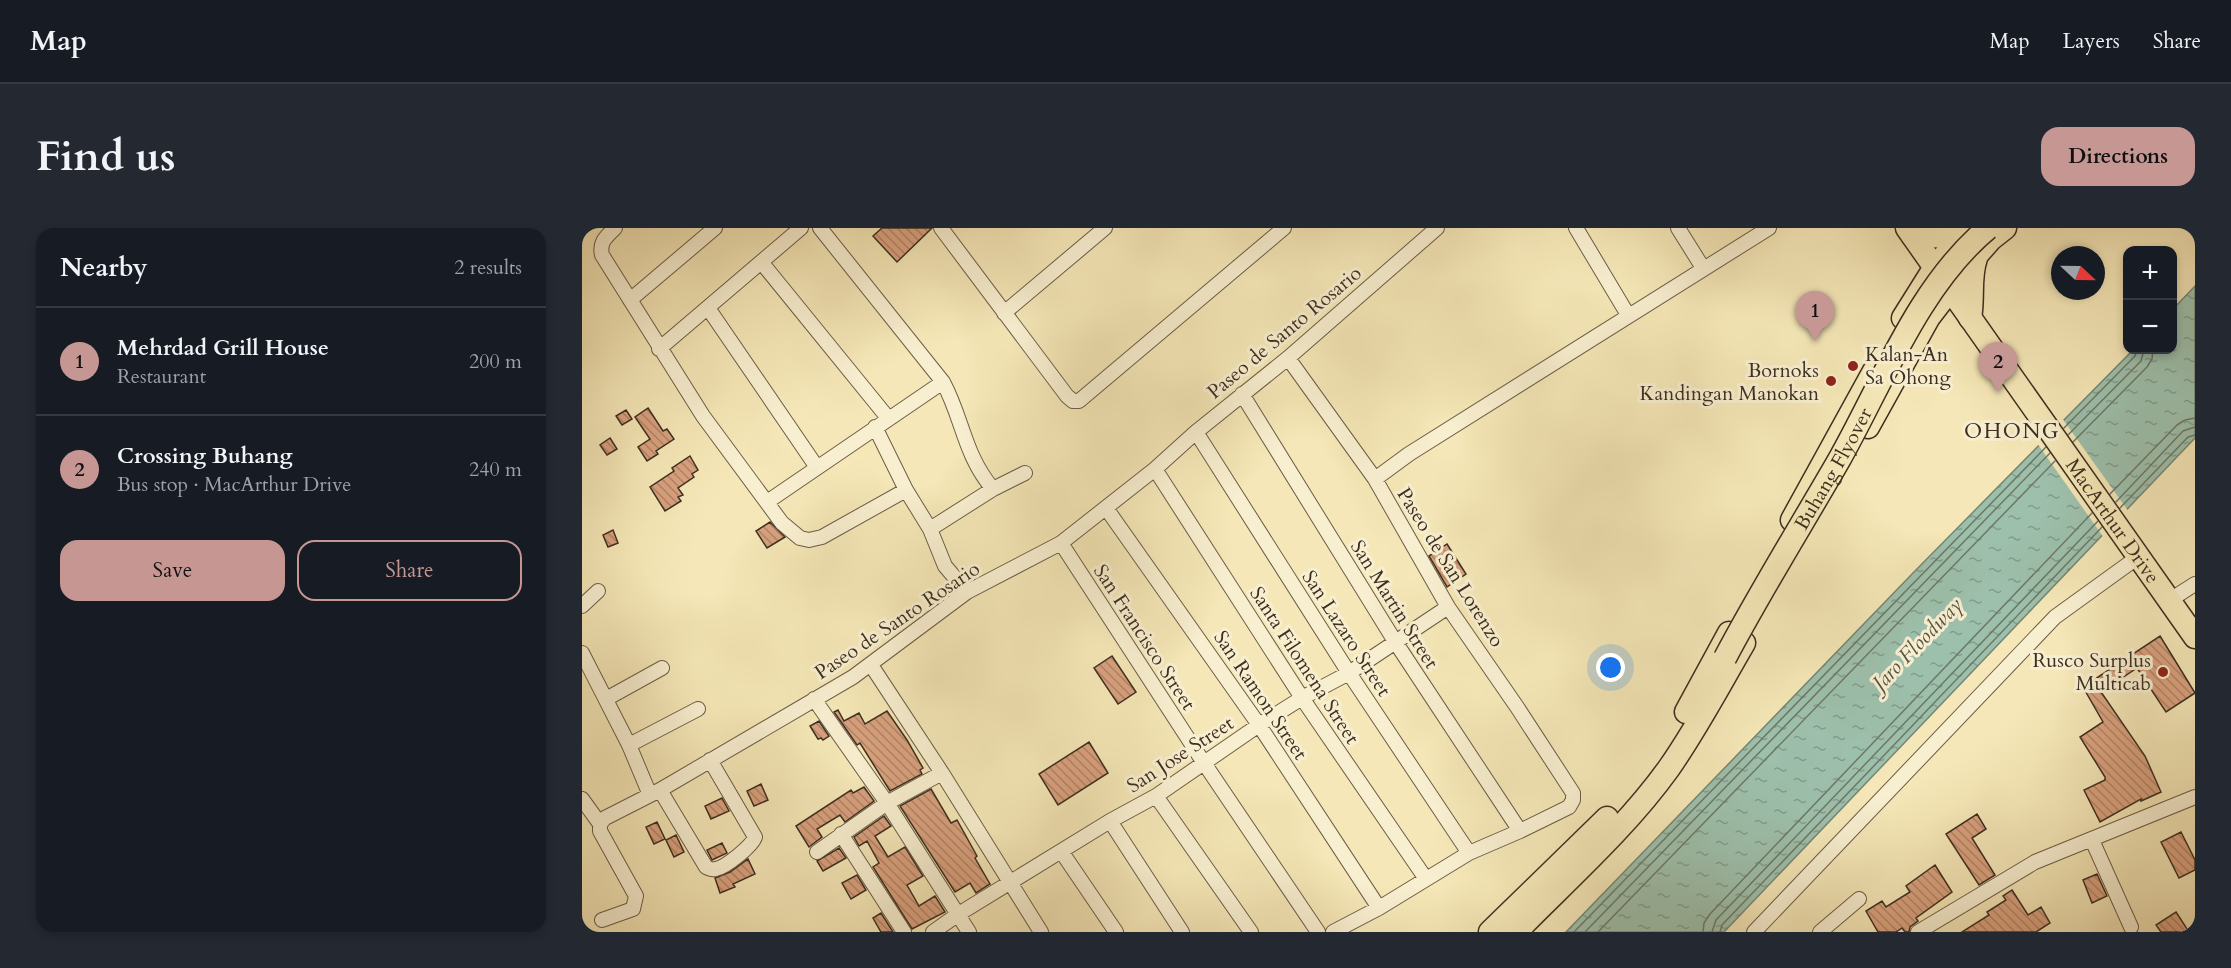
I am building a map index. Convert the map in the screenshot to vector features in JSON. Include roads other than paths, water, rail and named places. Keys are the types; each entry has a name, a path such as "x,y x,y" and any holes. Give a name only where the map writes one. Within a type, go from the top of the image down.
{"main road":[{"path":"1912,303 1917,287 1917,275 1910,231 1948,237 1967,228"},
{"path":"1516,932 1630,816 1667,770 1710,684 1912,303 1935,267 1967,228"},
{"name":"Buhang Flyover","path":"1710,684 1775,566 1838,461 1919,313 1949,267 1971,242 1988,228"},
{"path":"1490,932 1618,807 1664,748 1710,684 1832,492 1929,317 1976,256 1991,239 2005,228"},
{"name":"MacArthur Drive","path":"1910,231 2195,637"},
{"path":"1918,337 1929,324 1940,319 1953,318 1972,322 1971,274 1976,256"}],"street":[{"path":"615,228 603,239 600,247 602,255 703,416 782,523 800,538 809,540 822,537 906,490"},
{"path":"630,300 715,228"},
{"path":"659,349 801,228"},
{"path":"820,228 943,382 955,405 965,442 982,476 993,489"},
{"path":"941,228 1073,401 1079,401 1284,228"},
{"path":"1004,313 1105,228"},
{"name":"Paseo de Santo Rosario","path":"600,824 605,818 655,793 871,665 967,592 1061,543 1155,470 1196,432 1288,358 1437,228"},
{"path":"1576,228 1628,315"},
{"path":"1678,228 1703,268"},
{"path":"1375,479 1409,454 1769,228"},
{"path":"762,263 888,418"},
{"path":"708,308 816,466"},
{"name":"Paseo de San Lorenzo","path":"1288,358 1375,479 1448,607 1573,793 1573,800 1569,807 1520,831"},
{"path":"767,502 816,466 943,382"},
{"name":"San Martin Street","path":"1242,394 1396,643 1520,831"},
{"path":"874,427 906,490 930,529 945,566 967,592"},
{"name":"San Lazaro Street","path":"1196,432 1349,673 1469,853"},
{"name":"Santa Filomena Street","path":"1155,470 1302,698 1426,879"},
{"path":"930,529 993,489 1025,473"},
{"name":"San Ramon Street","path":"1106,508 1260,725 1379,908"},
{"name":"San Francisco Street","path":"1061,543 1204,763 1318,932"},
{"path":"1754,932 2055,617 2136,554"},
{"path":"2170,600 2195,584"},
{"path":"582,606 598,591"},
{"name":"San Jose Street","path":"933,932 1110,821 1156,796 1260,725 1302,698 1349,673 1448,607"},
{"path":"582,653 655,793 706,867 719,869 752,845 756,837 710,760"},
{"path":"871,665 1041,932"},
{"path":"606,699 662,668"},
{"path":"814,699 887,803 969,932"},
{"path":"629,745 698,709"},
{"path":"817,852 887,803 942,774"},
{"path":"1156,796 1251,932"},
{"path":"1918,932 2035,862 2195,797"},
{"path":"582,799 600,824 600,831 636,896 633,909 602,920"},
{"path":"1110,821 1182,932"},
{"path":"1333,932 1379,908 1469,853 1520,831"},
{"path":"841,834 904,932"},
{"path":"2092,840 2131,927"},
{"path":"1061,851 1116,932"},
{"path":"1820,932 1859,899"}],"water":[{"name":"Jaro Floodway","path":"2195,286 2195,438 1724,932 1566,932 1913,573 2129,354 2177,354 2177,305"}],"place":[{"name":"Mehrdad Grill House","path":"1815,341"},
{"name":"Kalan-An Sa Ohong","path":"1853,366"},
{"name":"Bornoks Kandingan Manokan","path":"1831,381"},
{"name":"Crossing Buhang","path":"1998,392"},
{"name":"Rusco Surplus Multicab","path":"2163,672"}],"district":[{"name":"OHONG","path":"2012,431"}]}
